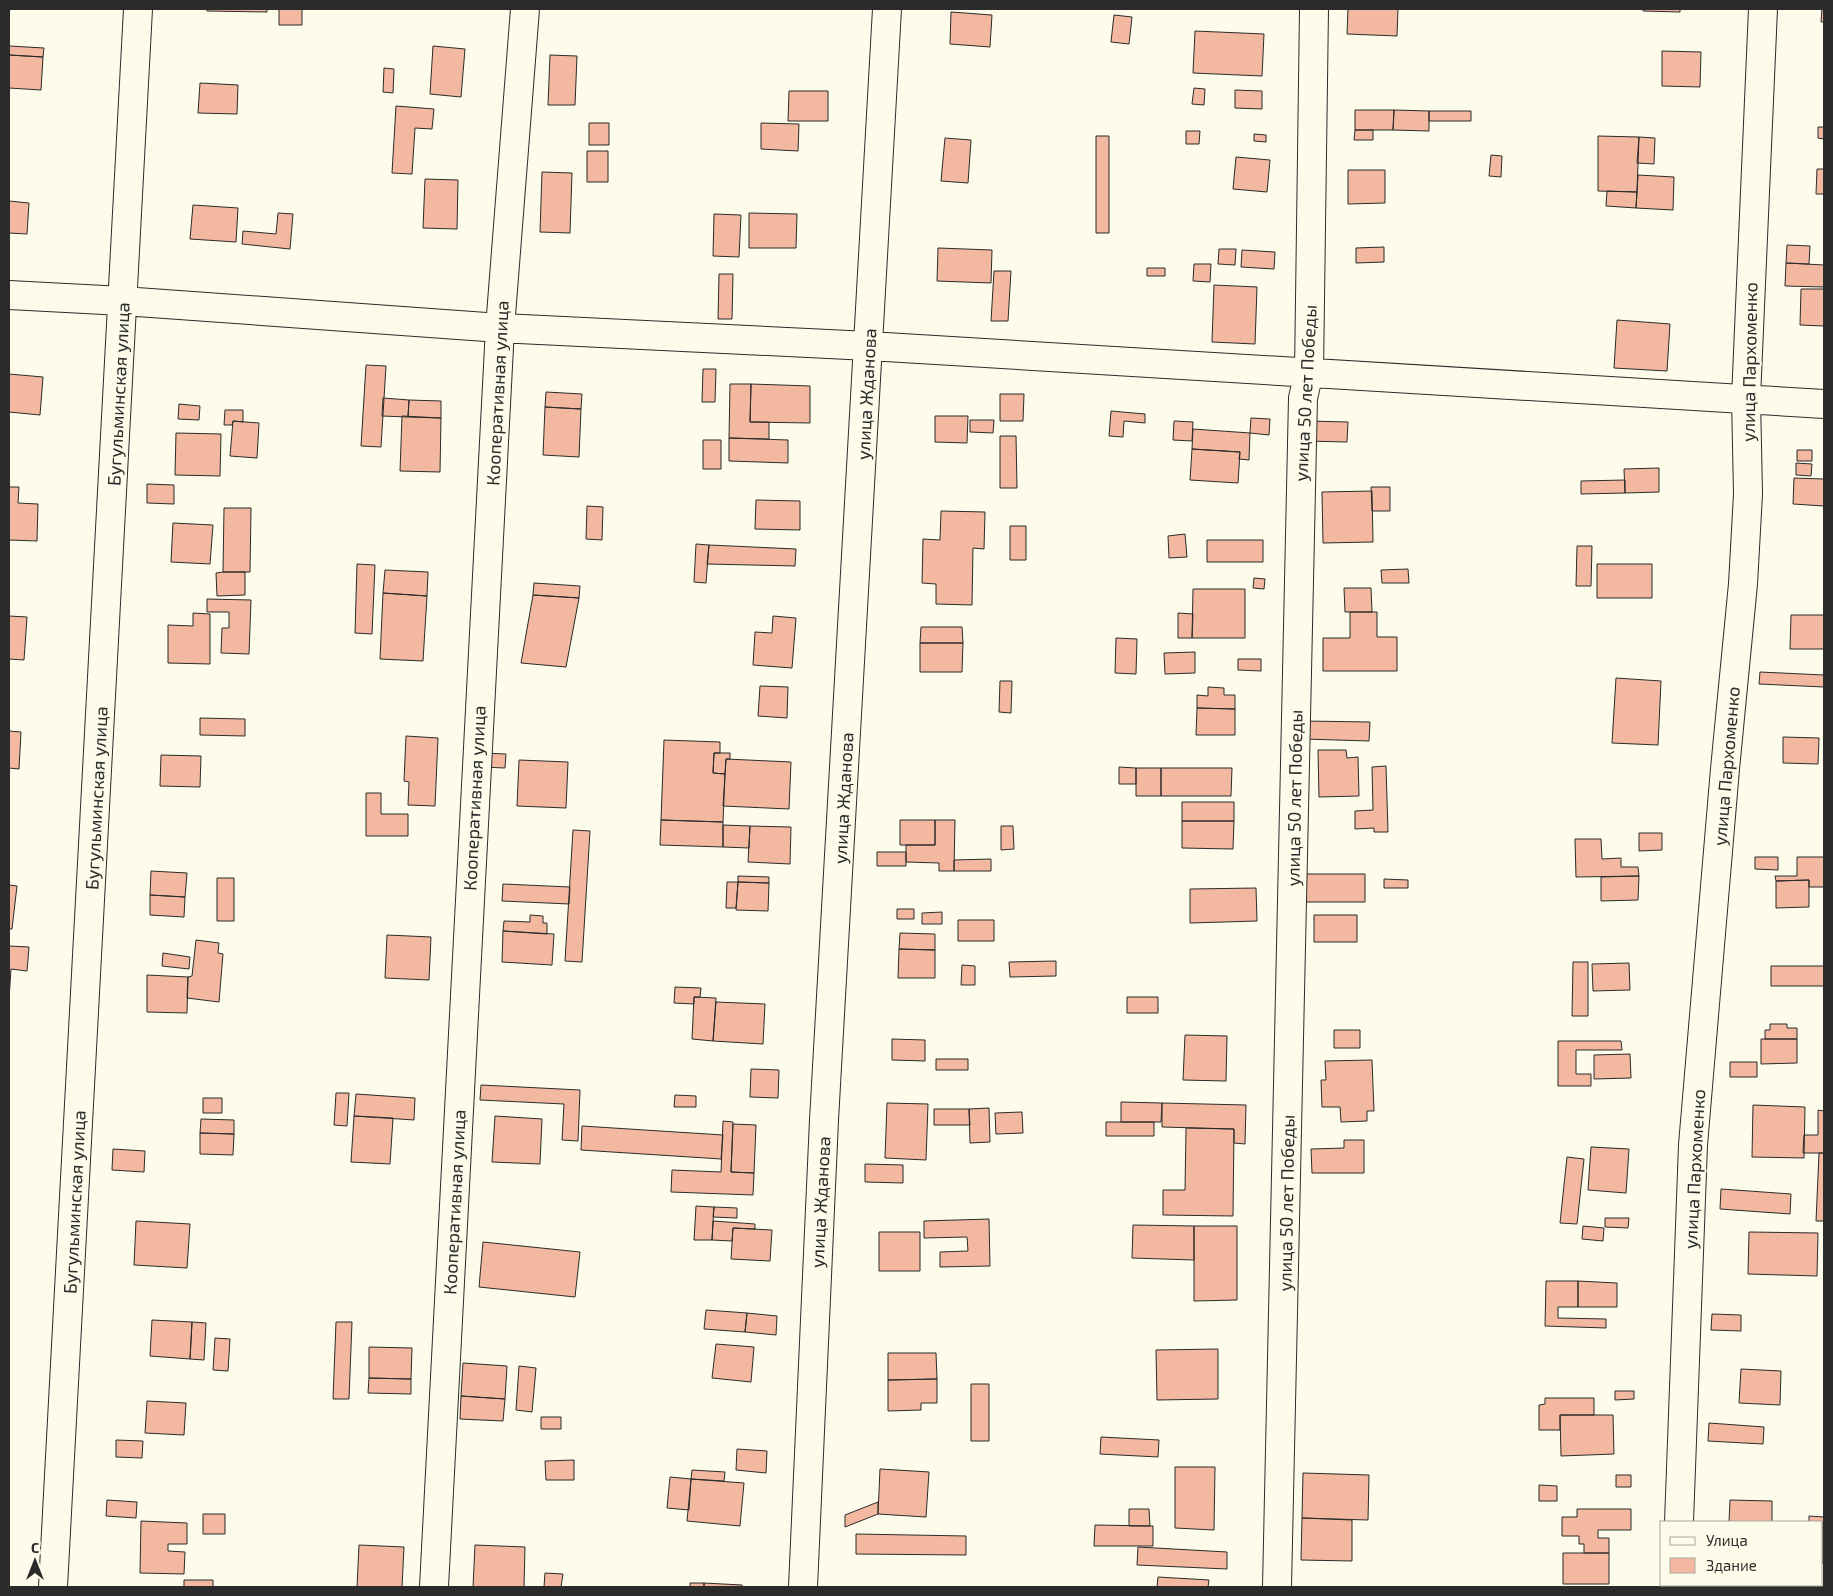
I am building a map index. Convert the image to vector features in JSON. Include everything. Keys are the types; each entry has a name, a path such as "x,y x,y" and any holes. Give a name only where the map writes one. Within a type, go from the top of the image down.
{"street":[{"name":"Бугульминская улица","path":"53,1587 138,9"},
{"name":"Кооперативная улица","path":"434,1587 500,328 525,9"},
{"name":"улица Жданова","path":"803,1587 824,1120 887,9"},
{"name":"улица 50 лет Победы","path":"1278,1587 1303,398 1309,372 1314,9"},
{"name":"улица Пархоменко","path":"1679,1521 1694,1145 1724,770 1743,584 1748,494 1746,398 1764,9"},
{"path":"9,295 123,301 500,328 869,346 1824,404"}],"building":[{"path":"207,9 267,9 267,12 207,11"},
{"path":"279,9 302,9 302,25 279,25"},
{"path":"1348,9 1398,9 1397,36 1347,34"},
{"path":"1643,9 1680,9 1680,12 1643,11"},
{"path":"1822,9 1824,9 1824,22 1821,22"},
{"path":"951,12 992,15 990,47 950,44"},
{"path":"1114,15 1132,17 1129,44 1111,42"},
{"path":"1195,31 1264,34 1262,76 1193,73"},
{"path":"9,46 44,48 43,57 9,55"},
{"path":"433,46 465,49 461,97 430,94"},
{"path":"1662,51 1701,52 1700,87 1662,86"},
{"path":"9,55 43,57 41,90 9,88"},
{"path":"550,55 577,56 575,105 548,105"},
{"path":"384,68 394,69 393,93 383,92"},
{"path":"200,83 238,85 237,114 198,113"},
{"path":"1194,88 1205,89 1204,105 1192,104"},
{"path":"1235,90 1262,91 1262,109 1235,108"},
{"path":"789,91 828,91 828,121 788,121"},
{"path":"396,106 434,109 432,129 415,128 412,174 392,173"},
{"path":"1355,110 1394,110 1393,130 1355,130"},
{"path":"1394,110 1429,111 1429,131 1393,130"},
{"path":"1429,111 1471,111 1471,121 1429,121"},
{"path":"589,123 609,123 609,145 589,145"},
{"path":"761,123 799,124 798,151 761,149"},
{"path":"1818,127 1824,127 1824,139 1818,138"},
{"path":"1355,130 1373,130 1373,140 1354,140"},
{"path":"1186,131 1200,131 1199,144 1186,144"},
{"path":"1254,134 1266,135 1266,142 1254,141"},
{"path":"1096,136 1109,136 1109,233 1096,233"},
{"path":"1598,136 1639,137 1637,192 1598,191"},
{"path":"1639,137 1655,138 1654,164 1637,163"},
{"path":"945,138 971,140 968,183 941,181"},
{"path":"587,151 608,151 608,182 587,182"},
{"path":"1491,155 1502,156 1501,177 1489,176"},
{"path":"1236,157 1270,160 1267,192 1233,189"},
{"path":"1817,169 1824,169 1824,194 1816,194"},
{"path":"1348,170 1385,170 1385,203 1348,204"},
{"path":"542,172 572,173 570,233 540,232"},
{"path":"1638,175 1674,177 1673,210 1636,208"},
{"path":"425,179 458,180 457,229 423,228"},
{"path":"1607,191 1637,192 1636,208 1606,206"},
{"path":"9,201 29,203 27,234 9,233"},
{"path":"193,205 238,208 236,242 190,239"},
{"path":"278,213 293,214 290,249 242,244 243,231 276,234"},
{"path":"749,213 797,214 796,248 749,248"},
{"path":"714,214 741,215 739,257 713,256"},
{"path":"1787,245 1810,246 1809,264 1786,263"},
{"path":"1384,247 1384,262 1356,263 1356,248"},
{"path":"938,248 992,250 991,283 937,281"},
{"path":"1219,249 1236,249 1235,265 1218,264"},
{"path":"1242,250 1275,252 1274,269 1241,267"},
{"path":"1786,263 1824,265 1824,287 1785,286"},
{"path":"1194,264 1211,264 1210,282 1193,281"},
{"path":"1147,268 1165,268 1165,276 1147,276"},
{"path":"994,271 1011,271 1008,321 991,321"},
{"path":"719,274 733,274 732,319 718,319"},
{"path":"1214,285 1257,287 1255,344 1212,342"},
{"path":"1801,289 1824,289 1824,326 1800,325"},
{"path":"1617,320 1670,324 1667,371 1614,368"},
{"path":"366,365 386,366 381,447 361,446"},
{"path":"703,369 716,369 715,402 702,402"},
{"path":"9,374 43,377 40,415 9,412"},
{"path":"730,384 751,384 750,422 769,422 769,439 729,438"},
{"path":"751,384 810,386 810,423 750,422"},
{"path":"546,392 582,394 581,409 545,407"},
{"path":"1000,394 1024,394 1023,421 1000,421"},
{"path":"383,398 409,400 408,417 382,416"},
{"path":"409,400 441,401 441,418 408,417"},
{"path":"179,404 200,406 199,420 178,419"},
{"path":"545,407 581,409 579,457 543,455"},
{"path":"225,410 243,410 243,422 233,421 232,425 224,425"},
{"path":"1111,411 1145,414 1145,423 1124,421 1123,437 1109,436"},
{"path":"402,416 441,418 440,472 400,471"},
{"path":"935,416 968,416 967,443 935,442"},
{"path":"1251,418 1270,419 1269,435 1250,433"},
{"path":"970,420 994,420 993,433 970,432"},
{"path":"233,421 259,423 257,458 230,456"},
{"path":"1174,421 1193,422 1192,441 1173,440"},
{"path":"1307,421 1348,422 1347,442 1306,441"},
{"path":"1193,429 1250,433 1249,460 1239,459 1240,452 1192,449"},
{"path":"176,433 221,434 220,476 175,475"},
{"path":"1000,436 1016,436 1017,488 1000,488"},
{"path":"729,438 788,440 788,463 729,461"},
{"path":"703,440 721,440 721,469 703,469"},
{"path":"1192,449 1240,452 1238,483 1190,480"},
{"path":"1797,450 1812,450 1812,461 1797,461"},
{"path":"1796,463 1812,464 1811,476 1796,475"},
{"path":"1659,468 1659,492 1625,493 1624,469"},
{"path":"1794,478 1824,479 1824,506 1793,504"},
{"path":"1625,480 1625,493 1581,494 1581,481"},
{"path":"147,484 174,485 174,504 147,503"},
{"path":"9,487 19,487 18,503 38,504 37,541 9,540"},
{"path":"1371,487 1390,487 1390,511 1372,511"},
{"path":"1372,491 1373,542 1323,543 1322,492"},
{"path":"756,500 800,501 800,530 755,529"},
{"path":"587,506 603,507 602,540 586,539"},
{"path":"224,508 251,508 250,572 223,572"},
{"path":"941,511 985,512 984,549 973,548 972,605 936,604 936,584 922,583 923,539 940,540"},
{"path":"173,523 213,525 210,564 171,562"},
{"path":"1010,526 1026,526 1026,560 1010,560"},
{"path":"1185,534 1187,557 1169,558 1168,536"},
{"path":"1207,540 1263,540 1263,562 1207,562"},
{"path":"696,544 709,545 706,583 694,582"},
{"path":"709,545 796,549 795,566 707,564"},
{"path":"1577,546 1592,546 1591,586 1576,586"},
{"path":"357,564 375,565 372,634 355,633"},
{"path":"1597,564 1652,564 1652,598 1597,598"},
{"path":"1408,569 1409,583 1382,583 1381,570"},
{"path":"385,570 428,572 427,596 383,593"},
{"path":"245,572 245,595 217,596 216,573"},
{"path":"1254,578 1265,579 1264,589 1253,588"},
{"path":"534,583 580,586 579,598 533,595"},
{"path":"1344,588 1371,588 1372,612 1345,612"},
{"path":"1193,589 1245,589 1245,638 1192,638"},
{"path":"383,593 427,596 423,661 380,659"},
{"path":"533,595 579,598 566,667 521,663"},
{"path":"207,599 251,600 249,654 221,653 222,628 229,628 229,612 207,612"},
{"path":"1350,612 1377,612 1377,637 1397,637 1397,671 1323,671 1323,638 1350,638"},
{"path":"193,613 210,614 210,664 168,663 168,625 193,626"},
{"path":"1178,613 1193,614 1192,638 1178,638"},
{"path":"1791,615 1824,615 1824,649 1790,649"},
{"path":"9,616 27,617 24,660 9,659"},
{"path":"773,616 796,618 792,668 753,665 755,632 772,633"},
{"path":"921,627 962,627 963,643 920,643"},
{"path":"1116,638 1137,639 1136,674 1115,673"},
{"path":"920,643 963,643 962,672 920,672"},
{"path":"1195,652 1195,673 1165,674 1164,653"},
{"path":"1238,659 1261,659 1261,671 1238,670"},
{"path":"1760,672 1824,675 1824,687 1759,684"},
{"path":"1616,678 1661,681 1658,745 1612,743"},
{"path":"1000,681 1012,681 1011,713 999,712"},
{"path":"760,686 788,687 787,718 758,716"},
{"path":"1208,687 1224,688 1224,695 1235,695 1235,709 1197,708 1197,695 1208,696"},
{"path":"1197,708 1235,709 1235,735 1196,735"},
{"path":"200,718 245,719 245,736 200,735"},
{"path":"1304,721 1370,722 1369,741 1304,739"},
{"path":"9,731 21,732 19,769 9,768"},
{"path":"406,736 438,738 435,806 408,805 409,782 404,781"},
{"path":"1783,737 1819,738 1818,764 1783,763"},
{"path":"664,740 720,742 720,753 714,753 713,773 725,774 723,822 661,820"},
{"path":"1318,750 1346,750 1347,758 1358,757 1359,796 1319,797"},
{"path":"483,753 506,754 505,768 482,767"},
{"path":"714,753 730,753 730,759 726,759 725,774 713,773"},
{"path":"161,755 201,756 200,787 160,786"},
{"path":"726,759 791,762 789,809 723,806"},
{"path":"519,760 568,762 566,808 517,806"},
{"path":"1386,766 1388,832 1374,832 1374,828 1355,829 1355,811 1373,810 1372,767"},
{"path":"1119,767 1136,768 1136,784 1119,784"},
{"path":"1136,768 1161,768 1161,796 1136,796"},
{"path":"1161,768 1232,768 1231,796 1161,796"},
{"path":"366,793 381,793 381,814 408,814 408,836 366,836"},
{"path":"1182,802 1234,802 1234,821 1182,821"},
{"path":"661,820 723,822 723,847 660,845"},
{"path":"900,820 935,820 935,845 900,845"},
{"path":"935,820 955,820 954,871 939,871 939,863 906,862 906,845 935,845"},
{"path":"1182,821 1234,821 1233,849 1182,848"},
{"path":"723,825 750,826 749,848 723,847"},
{"path":"750,826 791,827 790,864 748,862"},
{"path":"1001,826 1013,826 1014,849 1001,850"},
{"path":"573,830 590,831 582,962 565,961"},
{"path":"1639,833 1662,833 1662,850 1639,851"},
{"path":"1575,839 1601,839 1602,859 1621,858 1621,867 1638,867 1639,876 1576,877"},
{"path":"877,852 906,852 906,866 877,866"},
{"path":"1755,857 1778,857 1778,870 1755,869"},
{"path":"1797,857 1824,857 1824,887 1809,887 1809,880 1776,881 1775,876 1797,876"},
{"path":"991,859 991,871 954,871 954,860"},
{"path":"151,871 187,873 185,897 150,895"},
{"path":"1303,874 1365,874 1365,902 1302,902"},
{"path":"738,876 769,877 769,883 738,882"},
{"path":"1639,876 1638,900 1601,901 1601,877"},
{"path":"217,878 234,878 234,921 217,921"},
{"path":"1384,879 1408,880 1408,888 1384,888"},
{"path":"1809,880 1809,907 1776,908 1776,881"},
{"path":"727,882 738,882 736,908 726,908"},
{"path":"738,882 769,883 768,911 736,910"},
{"path":"503,884 570,887 569,904 502,901"},
{"path":"9,885 17,886 12,929 9,929"},
{"path":"1256,888 1257,921 1190,923 1190,889"},
{"path":"150,895 185,897 184,917 150,915"},
{"path":"897,909 914,909 914,919 897,919"},
{"path":"942,912 942,924 922,924 922,913"},
{"path":"530,915 543,916 543,923 547,923 547,934 503,931 504,921 530,922"},
{"path":"1314,915 1357,915 1357,942 1314,942"},
{"path":"958,920 994,920 994,941 958,941"},
{"path":"503,931 554,934 552,965 502,962"},
{"path":"900,933 935,934 935,950 899,949"},
{"path":"387,935 431,937 429,980 385,978"},
{"path":"196,940 219,943 218,953 223,954 219,1002 187,998 188,977 192,976"},
{"path":"9,946 29,947 27,971 11,969 9,1000"},
{"path":"899,949 935,950 935,978 898,978"},
{"path":"163,953 190,957 189,969 162,966"},
{"path":"1056,961 1056,976 1010,977 1009,962"},
{"path":"1573,962 1588,962 1588,1016 1572,1016"},
{"path":"1629,963 1630,990 1593,991 1592,964"},
{"path":"962,965 975,966 975,985 961,985"},
{"path":"1771,966 1824,966 1824,986 1771,986"},
{"path":"147,975 188,977 187,1013 147,1012"},
{"path":"675,987 701,988 700,997 694,997 694,1004 674,1003"},
{"path":"694,997 716,998 713,1041 692,1039"},
{"path":"1127,997 1158,997 1158,1013 1127,1013"},
{"path":"716,1002 765,1004 763,1044 713,1041"},
{"path":"1770,1024 1787,1024 1787,1028 1797,1028 1797,1039 1765,1039 1765,1030 1770,1030"},
{"path":"1334,1030 1360,1030 1360,1048 1334,1048"},
{"path":"1185,1035 1227,1036 1226,1081 1183,1080"},
{"path":"892,1039 925,1040 925,1061 892,1060"},
{"path":"1761,1039 1797,1039 1797,1063 1761,1064"},
{"path":"1558,1041 1621,1041 1622,1050 1576,1050 1576,1074 1591,1074 1591,1086 1558,1086"},
{"path":"1630,1054 1631,1078 1594,1079 1594,1055"},
{"path":"936,1059 968,1059 968,1070 936,1070"},
{"path":"1372,1060 1374,1111 1367,1111 1367,1121 1341,1122 1340,1107 1322,1107 1321,1080 1326,1080 1325,1061"},
{"path":"1730,1062 1757,1062 1757,1077 1730,1077"},
{"path":"751,1069 779,1070 778,1098 750,1097"},
{"path":"481,1085 580,1090 578,1141 562,1140 564,1104 480,1100"},
{"path":"336,1093 349,1093 347,1126 334,1125"},
{"path":"356,1094 415,1098 414,1120 354,1116"},
{"path":"675,1095 696,1096 696,1107 674,1107"},
{"path":"203,1098 222,1098 222,1113 203,1113"},
{"path":"1121,1102 1162,1103 1161,1122 1121,1122"},
{"path":"887,1103 928,1104 926,1160 885,1158"},
{"path":"1162,1103 1246,1105 1245,1144 1234,1143 1234,1129 1162,1127"},
{"path":"1753,1105 1805,1107 1804,1158 1752,1157"},
{"path":"989,1108 990,1142 970,1143 969,1109"},
{"path":"934,1109 969,1109 970,1125 934,1125"},
{"path":"1818,1110 1824,1111 1824,1153 1803,1153 1804,1135 1818,1135"},
{"path":"1022,1112 1023,1133 996,1134 995,1113"},
{"path":"354,1116 393,1118 390,1164 351,1162"},
{"path":"495,1116 542,1119 540,1164 492,1162"},
{"path":"201,1119 234,1120 234,1134 200,1133"},
{"path":"723,1121 733,1122 731,1172 754,1173 753,1195 671,1192 672,1170 721,1172"},
{"path":"1106,1122 1154,1122 1154,1136 1106,1136"},
{"path":"733,1124 756,1125 754,1173 731,1172"},
{"path":"582,1126 723,1135 721,1159 581,1150"},
{"path":"1186,1128 1234,1129 1233,1216 1163,1215 1163,1190 1185,1190"},
{"path":"200,1133 234,1134 233,1155 200,1154"},
{"path":"1344,1140 1364,1140 1364,1173 1312,1173 1311,1149 1344,1148"},
{"path":"1591,1147 1629,1149 1626,1193 1588,1190"},
{"path":"113,1149 145,1151 144,1172 112,1170"},
{"path":"1819,1153 1824,1153 1824,1221 1816,1221"},
{"path":"1567,1157 1584,1159 1577,1224 1560,1223"},
{"path":"865,1164 903,1165 903,1183 865,1182"},
{"path":"1721,1189 1791,1194 1790,1214 1720,1209"},
{"path":"696,1206 714,1207 712,1240 694,1240"},
{"path":"714,1207 737,1208 737,1218 713,1217"},
{"path":"1605,1218 1629,1218 1628,1228 1605,1227"},
{"path":"989,1219 990,1266 940,1267 940,1252 968,1251 967,1237 924,1238 924,1221"},
{"path":"136,1221 190,1224 187,1268 134,1265"},
{"path":"713,1221 755,1224 755,1229 733,1228 732,1241 712,1240"},
{"path":"1133,1225 1194,1226 1194,1260 1132,1258"},
{"path":"1194,1226 1237,1226 1237,1300 1194,1301"},
{"path":"1583,1226 1604,1228 1603,1241 1582,1239"},
{"path":"733,1228 772,1230 770,1261 731,1259"},
{"path":"879,1232 920,1232 920,1271 879,1271"},
{"path":"1749,1232 1818,1233 1817,1276 1748,1274"},
{"path":"483,1242 580,1252 575,1297 479,1287"},
{"path":"1546,1281 1578,1281 1578,1307 1558,1307 1558,1318 1606,1319 1606,1328 1545,1326"},
{"path":"1578,1281 1617,1283 1617,1307 1578,1307"},
{"path":"706,1310 747,1313 745,1332 704,1329"},
{"path":"747,1313 777,1316 776,1335 745,1332"},
{"path":"1712,1314 1741,1315 1741,1331 1711,1330"},
{"path":"152,1320 192,1322 190,1359 150,1356"},
{"path":"192,1322 206,1323 204,1360 190,1359"},
{"path":"336,1322 352,1322 349,1399 333,1399"},
{"path":"215,1338 230,1339 228,1371 213,1370"},
{"path":"716,1344 754,1347 751,1382 712,1378"},
{"path":"369,1347 412,1348 411,1379 369,1378"},
{"path":"1218,1349 1218,1399 1157,1400 1156,1350"},
{"path":"888,1353 936,1353 937,1379 888,1380"},
{"path":"463,1363 507,1366 505,1399 461,1396"},
{"path":"519,1366 536,1368 532,1412 516,1410"},
{"path":"1741,1369 1781,1371 1780,1405 1739,1403"},
{"path":"369,1378 411,1379 411,1394 368,1393"},
{"path":"937,1379 937,1403 921,1403 921,1410 888,1411 888,1380"},
{"path":"971,1384 989,1384 989,1441 971,1441"},
{"path":"1615,1391 1634,1391 1634,1399 1615,1400"},
{"path":"461,1396 505,1399 503,1421 460,1419"},
{"path":"1545,1398 1594,1398 1594,1415 1560,1415 1560,1430 1539,1430 1539,1405 1545,1404"},
{"path":"147,1401 186,1403 184,1435 145,1433"},
{"path":"1560,1415 1613,1415 1614,1454 1561,1456"},
{"path":"541,1417 561,1417 561,1429 541,1429"},
{"path":"1709,1423 1764,1427 1763,1444 1708,1441"},
{"path":"1101,1437 1159,1440 1158,1457 1100,1454"},
{"path":"116,1440 143,1441 142,1458 116,1457"},
{"path":"737,1449 767,1451 766,1473 736,1470"},
{"path":"574,1460 574,1480 546,1480 545,1461"},
{"path":"1175,1467 1215,1467 1214,1530 1175,1528"},
{"path":"880,1469 929,1472 926,1517 878,1514"},
{"path":"692,1470 725,1472 724,1481 691,1479"},
{"path":"1303,1473 1369,1475 1368,1520 1302,1518"},
{"path":"1616,1475 1631,1475 1631,1487 1616,1487"},
{"path":"670,1477 691,1479 689,1510 667,1508"},
{"path":"691,1479 744,1483 740,1526 687,1521"},
{"path":"1539,1485 1557,1486 1557,1501 1539,1501"},
{"path":"107,1500 137,1502 136,1518 106,1516"},
{"path":"1730,1500 1772,1501 1772,1521 1729,1521"},
{"path":"878,1502 878,1514 845,1527 845,1515"},
{"path":"1129,1509 1149,1509 1150,1526 1129,1526"},
{"path":"1577,1509 1631,1509 1631,1530 1598,1530 1598,1538 1609,1538 1609,1553 1584,1553 1584,1544 1579,1544 1579,1536 1562,1536 1562,1517 1577,1517"},
{"path":"203,1514 225,1514 225,1534 203,1534"},
{"path":"1809,1516 1824,1517 1824,1563 1823,1521 1809,1521"},
{"path":"1302,1518 1352,1520 1352,1561 1301,1560"},
{"path":"141,1521 187,1523 187,1544 168,1544 168,1551 185,1552 184,1574 140,1573"},
{"path":"1095,1525 1153,1526 1153,1546 1094,1546"},
{"path":"856,1534 966,1536 966,1555 856,1554"},
{"path":"359,1545 404,1547 402,1587 357,1587"},
{"path":"475,1545 525,1547 524,1587 473,1587"},
{"path":"1138,1547 1227,1552 1227,1569 1137,1565"},
{"path":"1563,1553 1609,1553 1609,1584 1563,1584"},
{"path":"545,1573 563,1574 561,1587 544,1587"},
{"path":"1158,1577 1209,1580 1208,1587 1157,1587"},
{"path":"184,1580 213,1580 213,1587 184,1587"},
{"path":"690,1583 704,1583 704,1587 690,1587"},
{"path":"704,1583 742,1585 742,1587 704,1587"}]}
